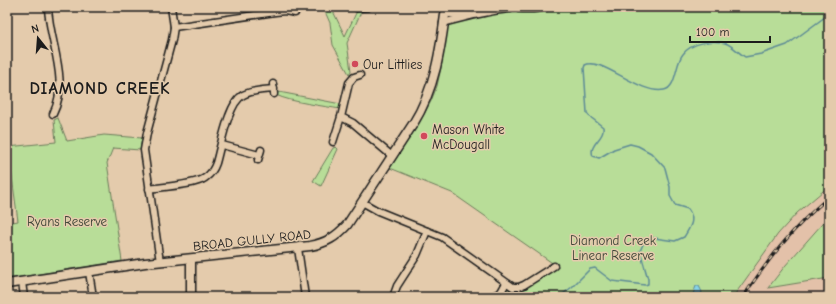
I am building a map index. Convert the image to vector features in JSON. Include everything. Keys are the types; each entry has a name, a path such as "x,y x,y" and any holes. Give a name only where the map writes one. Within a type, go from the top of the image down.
{"street":[{"path":"48,7 59,79 58,102 53,114"},
{"path":"160,262 144,160 145,141 172,40 174,27 171,7"},
{"path":"445,10 454,15 478,7"},
{"path":"443,23 483,10 531,10 546,7"},
{"name":"BROAD GULLY ROAD","path":"7,284 160,262 298,248 320,244 335,236 347,225 418,116 427,98 437,65 445,10"},
{"path":"174,27 275,12 285,11 295,13"},
{"path":"333,142 351,80 360,75"},
{"path":"149,189 198,181 205,178 215,167 231,111 238,99 250,92 274,89"},
{"path":"340,117 353,123 392,156"},
{"path":"222,144 259,155"},
{"path":"362,202 378,212 428,231 446,240 515,288 554,266"},
{"path":"393,297 397,286 417,255 428,231"},
{"path":"298,248 305,297"},
{"path":"191,259 191,297"},
{"path":"89,272 93,297"},
{"path":"22,282 24,297"},
{"path":"491,297 501,292 506,283"}],"shaded area":[{"path":"829,186 829,216 785,266 769,288 829,278 829,297 733,297 778,234 797,213"}],"green space":[{"path":"323,7 331,7 345,36 357,11 362,10 347,43 351,71 349,74 333,45 330,23"},
{"name":"Diamond Creek Linear Reserve","path":"484,7 829,7 829,186 797,213 778,234 733,297 497,297 507,290 517,291 523,289 558,267 452,193 390,168 420,122 431,101 437,86 448,25 483,10"},
{"path":"279,92 341,104 340,109 290,100 276,95 276,93"},
{"name":"Ryans Reserve","path":"58,118 67,141 104,135 142,138 140,150 113,148 107,163 122,261 7,279 7,223 18,221 8,147 56,142 54,120"},
{"path":"336,147 338,149 321,186 313,181 333,148"},
{"path":"829,216 829,278 768,288 785,266"}],"water":[{"path":"696,286 699,286 702,292 700,297 692,297"}],"waterway":[{"name":"DIAMOND CREEK","path":"559,297 572,287 590,269 595,268 612,281 645,285 648,284 640,251 644,242 654,238 675,241 684,237 692,220 688,209 675,205 670,196 670,187 665,168 651,153 638,146 630,144 614,149 599,158 593,156 592,152 594,145 602,135 603,127 587,113 585,65 592,64 601,66 643,87 654,90 664,90 668,88 674,80 680,58 691,47 714,41 730,45 745,57 761,54 787,45 829,14"}],"railway":[{"path":"743,297 782,244 804,220 829,197"}],"place":[{"name":"Our Littlies","path":"355,64"},
{"name":"Mason White McDougall","path":"424,136"}],"district":[{"name":"DIAMOND CREEK","path":"100,88"}]}
